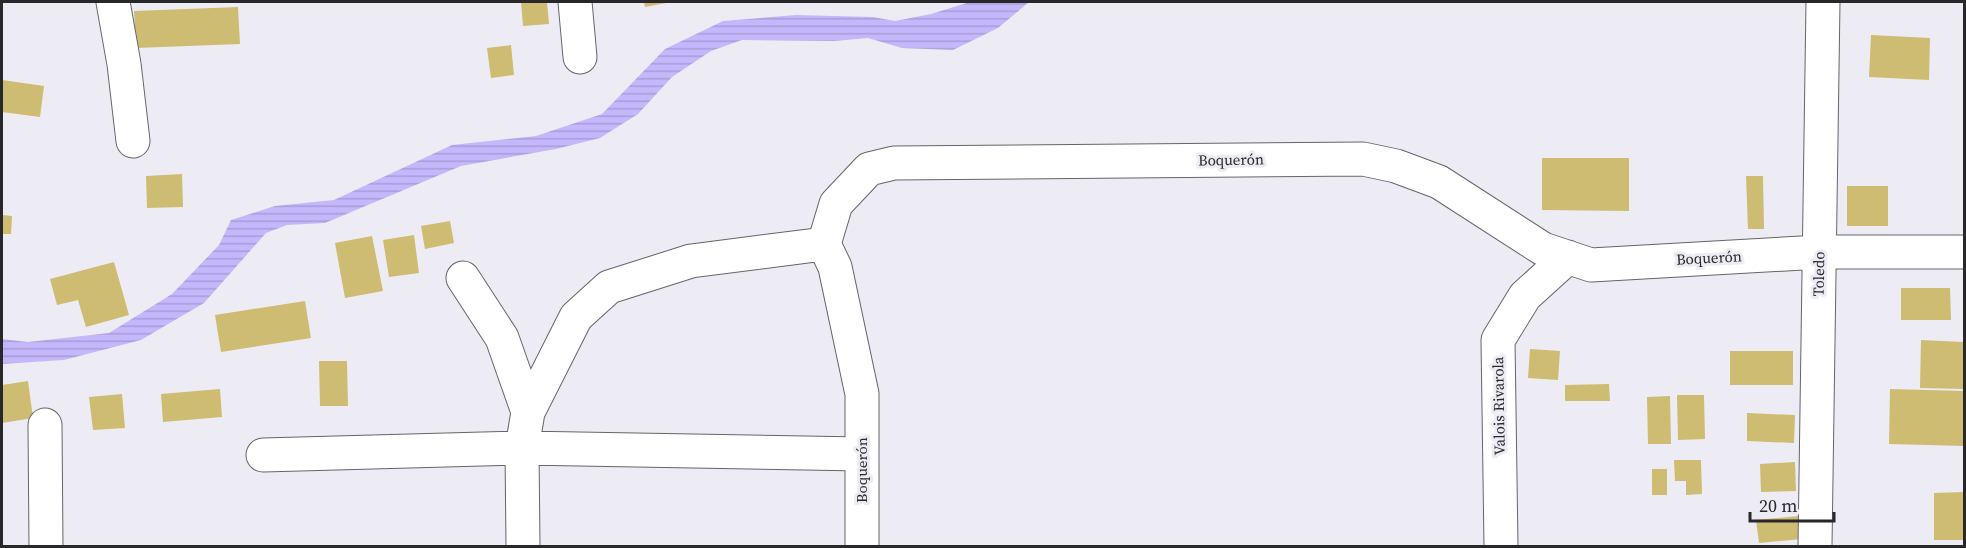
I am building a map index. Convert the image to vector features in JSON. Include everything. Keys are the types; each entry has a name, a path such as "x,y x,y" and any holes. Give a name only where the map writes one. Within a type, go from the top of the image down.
{"street":[{"path":"113,2 124,64 133,141"},
{"path":"575,2 580,57"},
{"name":"Toledo","path":"1815,546 1823,2"},
{"name":"Boquerón","path":"862,546 862,394 835,267 824,244 836,204 869,169 894,163 1363,159 1396,166 1439,182 1543,249 1591,265 1820,252 1965,252"},
{"path":"523,546 522,448 528,412 576,317 609,287 691,261 824,244"},
{"name":"Valois Rivarola","path":"1501,546 1498,340 1525,296 1568,257"},
{"path":"463,278 501,338 528,412"},
{"path":"45,425 46,546"},
{"path":"263,455 522,448 862,454"}],"shaded area":[{"path":"970,2 1029,2 998,28 953,50 902,48 868,38 834,41 742,40 711,51 672,77 638,114 600,138 556,149 461,166 325,223 287,225 266,233 204,303 141,340 64,360 2,364 2,339 28,342 109,333 172,294 219,245 231,220 275,206 334,200 452,145 536,136 602,114 665,49 723,21 796,15 873,17 895,21 931,14"}],"building":[{"path":"521,2 547,2 549,24 523,26"},
{"path":"644,2 666,2 666,3 645,7"},
{"path":"238,7 240,44 136,48 134,11"},
{"path":"1871,35 1930,38 1929,80 1869,77"},
{"path":"511,45 514,75 491,78 487,48"},
{"path":"2,80 44,86 40,117 2,112"},
{"path":"1542,158 1629,158 1629,211 1542,210"},
{"path":"182,174 183,207 147,208 146,176"},
{"path":"1746,176 1763,176 1764,229 1748,229"},
{"path":"1847,186 1888,186 1888,226 1847,226"},
{"path":"2,215 12,216 11,234 2,234"},
{"path":"450,221 454,243 425,249 421,226"},
{"path":"414,235 419,273 389,277 383,240"},
{"path":"372,236 383,291 345,298 335,243"},
{"path":"114,262 129,315 86,327 78,300 57,305 50,279"},
{"path":"1901,288 1950,288 1951,320 1901,320"},
{"path":"305,301 311,338 221,352 215,315"},
{"path":"1921,340 1964,342 1964,389 1920,388"},
{"path":"1530,349 1560,351 1558,380 1528,378"},
{"path":"1730,351 1793,351 1793,385 1730,385"},
{"path":"319,361 347,361 348,406 320,406"},
{"path":"28,381 33,418 2,423 2,385"},
{"path":"1609,384 1610,401 1565,401 1565,385"},
{"path":"220,389 222,417 163,422 161,394"},
{"path":"1890,389 1964,391 1964,446 1889,444"},
{"path":"122,394 125,428 93,430 89,397"},
{"path":"1677,395 1704,395 1705,439 1678,440"},
{"path":"1670,396 1671,444 1648,444 1647,397"},
{"path":"1747,413 1795,415 1794,443 1747,441"},
{"path":"1674,460 1701,460 1702,494 1686,495 1686,481 1675,481"},
{"path":"1795,462 1796,491 1761,492 1760,464"},
{"path":"1652,469 1667,469 1667,495 1652,495"},
{"path":"1964,492 1964,540 1934,540 1934,493"},
{"path":"1800,516 1802,539 1759,543 1756,520"}]}
